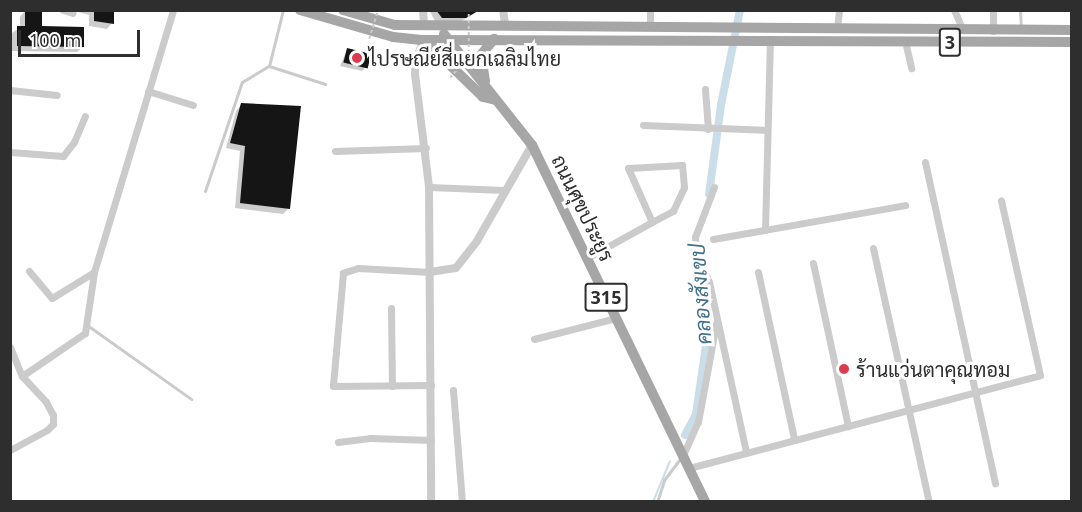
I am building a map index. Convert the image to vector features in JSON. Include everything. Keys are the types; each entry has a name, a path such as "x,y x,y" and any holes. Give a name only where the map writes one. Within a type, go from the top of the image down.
{"main road":[{"path":"300,10 393,37 424,40 447,38 770,40 833,35"},
{"path":"343,10 395,25 504,23 732,27 833,35"},
{"path":"424,25 424,40"},
{"name":"ถนนศุขประยูร","path":"436,25 486,84 532,145 705,501"},
{"name":"3","path":"833,35 963,30 1021,32 1071,30"},
{"name":"3","path":"833,35 905,41 1071,42"},
{"path":"486,84 481,55 494,39"},
{"name":"ถนนศุขประยูร","path":"424,40 483,97 496,100"}],"street":[{"path":"63,10 73,13"},
{"path":"22,376 80,340 87,325 94,273 172,10"},
{"path":"423,10 424,25"},
{"path":"502,10 504,23"},
{"path":"650,10 650,27"},
{"path":"833,35 839,10"},
{"path":"954,10 963,30"},
{"path":"993,10 993,30"},
{"path":"424,40 416,59 415,74 426,148 429,187 431,501"},
{"path":"765,230 770,40"},
{"path":"905,41 911,68"},
{"path":"705,89 709,129"},
{"path":"10,90 57,95"},
{"path":"148,91 193,105"},
{"path":"10,152 63,156 74,142 85,116"},
{"path":"643,125 766,130"},
{"path":"431,385 333,386 343,273 358,268 430,272 456,268 477,241 504,190 532,145"},
{"path":"335,151 426,148"},
{"path":"925,162 995,483"},
{"path":"587,258 673,211 684,187 682,165 628,168 652,222"},
{"path":"429,187 504,190"},
{"path":"714,187 695,237 746,451"},
{"path":"689,468 746,451 1040,375 1001,200"},
{"path":"713,239 905,205"},
{"path":"873,248 929,501"},
{"path":"813,263 848,426"},
{"path":"29,271 52,298 94,273"},
{"path":"758,272 794,439"},
{"path":"391,308 392,386"},
{"path":"534,339 616,318"},
{"path":"683,455 698,422 717,322"},
{"path":"10,347 22,376 51,409 53,424 10,450"},
{"path":"453,390 462,501"},
{"path":"338,442 370,438 431,441"}],"lane":[{"path":"205,191 242,82 269,66 283,10"},
{"path":"1020,10 1021,32"},
{"path":"269,66 325,84"},
{"path":"87,325 191,399"},
{"path":"657,501 664,480 683,455"}],"path":[{"path":"369,39 378,10"},
{"path":"450,78 470,55 469,14"},
{"path":"470,55 492,63"}],"building":[{"path":"25,10 42,10 42,26 84,27 84,47 17,46 17,26 25,26"},
{"path":"94,10 114,10 114,24 94,21"},
{"path":"436,10 478,11 466,18 442,18"},
{"name":"ไปรษณีย์สี่แยกเฉลิมไทย","path":"347,48 371,54 368,69 343,63"},
{"path":"241,103 301,106 290,209 240,203 245,146 230,143"}],"waterway":[{"name":"คลองสังเขป","path":"709,194 721,105 740,10"},
{"name":"คลองสังเขป","path":"685,435 696,414 708,332 694,251"},
{"path":"653,502 670,461"}],"place":[{"name":"ไปรษณีย์สี่แยกเฉลิมไทย","path":"357,58"},
{"name":"ร้านแว่นตาคุณทอม","path":"844,369"}]}
